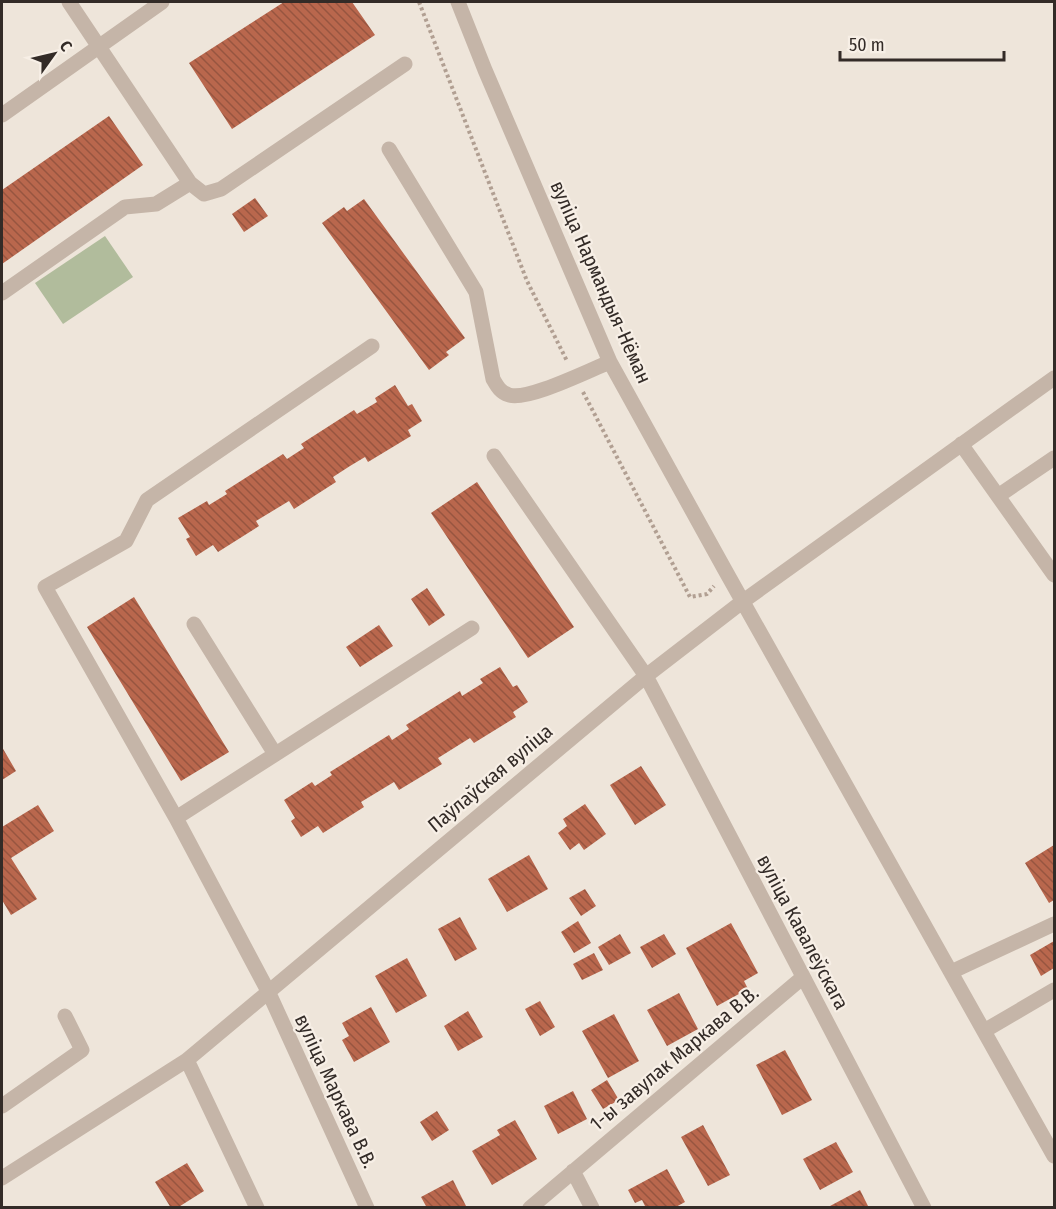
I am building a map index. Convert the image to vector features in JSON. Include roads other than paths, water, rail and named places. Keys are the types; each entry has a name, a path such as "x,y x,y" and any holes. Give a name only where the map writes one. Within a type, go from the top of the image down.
{"street":[{"path":"69,2 190,183 204,194 221,189 405,64"},
{"path":"2,115 162,2"},
{"name":"вуліца Нармандыя-Нёман","path":"458,2 610,362 724,570 1054,1156"},
{"path":"389,149 476,292 493,379 499,390 509,395 526,396 610,362"},
{"path":"2,293 125,207 156,204 190,183"},
{"name":"вуліца Маркава В.В.","path":"367,1208 268,991 176,818 45,586 126,541 147,500 372,346"},
{"name":"Паўлаўская вуліца","path":"2,1178 187,1060 646,676 742,602 1054,378"},
{"path":"961,444 1054,575"},
{"name":"вуліца Кавалеўскага","path":"494,456 646,676 924,1208"},
{"path":"998,496 1053,462"},
{"path":"194,624 275,754"},
{"path":"176,818 472,628"},
{"path":"951,972 1054,924"},
{"name":"1-ы завулак Маркава В.В.","path":"530,1208 802,978"},
{"path":"984,1030 1054,990"},
{"path":"2,1106 82,1050 65,1016"},
{"path":"187,1060 257,1208"},
{"path":"573,1171 592,1208"}]}
